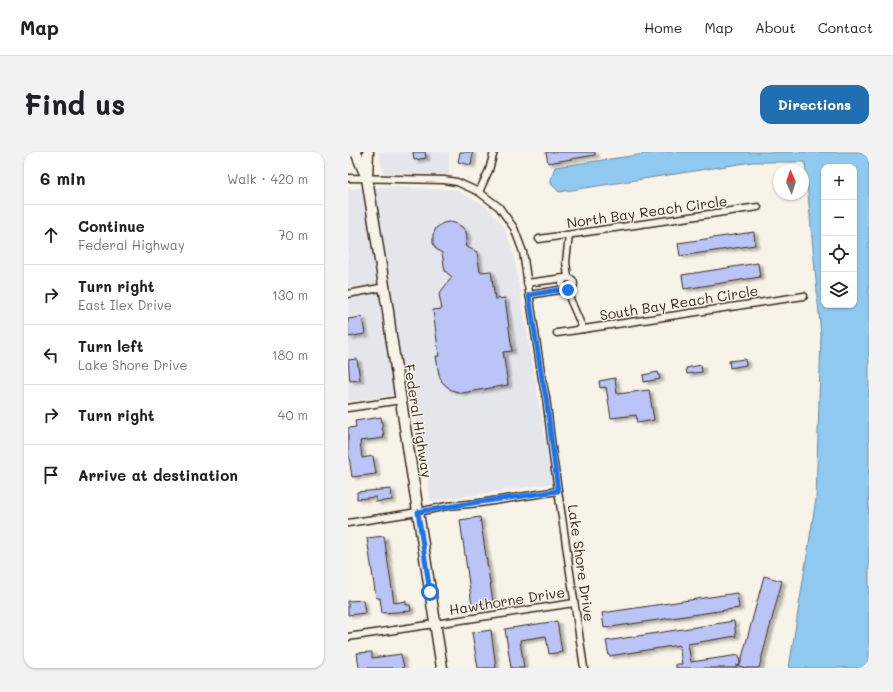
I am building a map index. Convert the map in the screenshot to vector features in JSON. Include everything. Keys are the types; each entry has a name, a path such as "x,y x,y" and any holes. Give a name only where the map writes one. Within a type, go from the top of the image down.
{"main road":[{"name":"Federal Highway","path":"356,152 367,178"},
{"name":"Federal Highway","path":"368,152 367,178 385,287 442,668"}],"street":[{"path":"479,192 490,170 494,152"},
{"name":"Lake Shore Drive","path":"348,178 444,180 457,182 479,192 499,208 514,228 523,252 528,283 546,397 584,668"},
{"name":"North Bay Reach Circle","path":"539,239 758,207"},
{"path":"569,235 566,278 561,285 567,289 583,330"},
{"path":"528,283 566,278 573,280 574,283 572,288 529,295"},
{"path":"348,294 385,287"},
{"name":"South Bay Reach Circle","path":"557,333 804,296"},
{"path":"348,408 401,400"},
{"path":"348,523 447,506 480,503 558,491"},
{"name":"Hawthorne Drive","path":"348,637 574,603"}],"shaded area":[{"path":"378,152 449,152 449,175 384,173"},
{"path":"385,187 455,190 485,205 504,227 513,252 553,483 431,501 414,392 348,402 348,189"}],"water":[{"path":"658,152 869,152 869,668 789,668 816,499 821,335 809,200 809,164 805,164 805,162 752,162 559,192 551,184 555,167"}],"building":[{"path":"413,152 425,152 426,158 414,160"},
{"path":"460,152 473,152 471,165 458,162"},
{"path":"546,152 595,152 595,155 548,163"},
{"path":"443,223 455,223 462,227 466,232 467,239 465,246 477,252 480,272 491,271 495,299 505,298 512,351 503,352 508,385 462,393 451,390 442,382 439,375 436,356 439,356 433,310 442,309 439,294 452,277 445,271 442,253 436,249 433,243 433,235 436,228"},
{"path":"754,232 755,245 680,256 678,243"},
{"path":"758,263 760,277 684,289 682,275"},
{"path":"362,317 365,334 348,337 348,319"},
{"path":"357,359 360,380 350,381 348,360"},
{"path":"745,359 746,365 730,368 729,361"},
{"path":"701,365 702,372 687,374 686,368"},
{"path":"658,372 660,379 644,382 643,375"},
{"path":"615,378 617,394 649,390 654,420 637,423 636,415 611,418 606,387 600,388 599,381"},
{"path":"381,417 384,438 360,441 362,458 373,456 376,474 352,477 348,450 348,428 356,427 355,421"},
{"path":"391,489 392,500 376,502 376,497 357,499 357,492"},
{"path":"480,517 493,602 472,605 460,520"},
{"path":"384,536 394,603 406,601 406,605 410,605 411,611 382,613 380,598 376,598 367,538"},
{"path":"764,576 782,581 759,668 746,668 736,665 736,668 676,668 676,664 682,664 679,645 609,656 606,641 734,621 736,636 688,644 691,662 739,655 740,665"},
{"path":"737,593 739,608 604,628 602,613"},
{"path":"363,600 365,613 348,615 348,601"},
{"path":"557,621 562,652 549,654 546,636 520,640 524,668 511,668 505,629"},
{"path":"491,630 496,668 478,668 472,633"},
{"path":"372,652 372,658 401,654 404,668 359,668 357,653"}],"route":[{"path":"430,592 418,512 447,506 480,503 558,491 546,397 529,295 564,289 568,290"}]}
